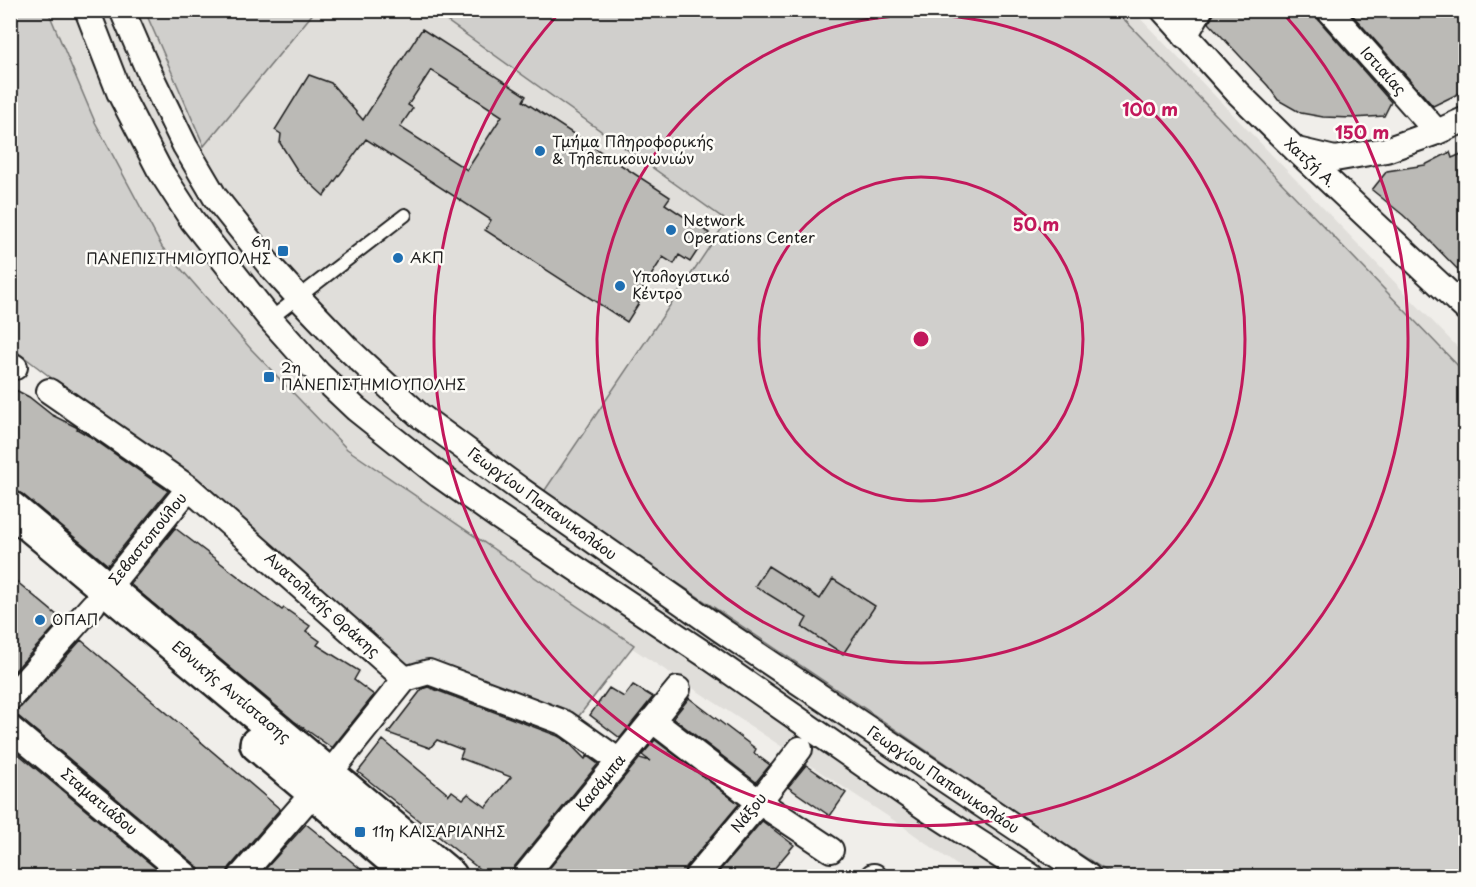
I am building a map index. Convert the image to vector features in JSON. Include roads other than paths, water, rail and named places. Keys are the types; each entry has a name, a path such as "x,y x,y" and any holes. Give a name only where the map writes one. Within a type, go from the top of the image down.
{"main road":[{"name":"Εθνικής Αντίστασης","path":"10,508 100,597 321,783 450,876"},
{"name":"Εθνικής Αντίστασης","path":"10,535 100,597"},
{"name":"Εθνικής Αντίστασης","path":"321,783 413,876"}],"street":[{"name":"Γεωργίου Παπανικολάου","path":"87,10 119,92 159,169 192,220 270,319 319,374 356,409 439,475 497,516 1030,876"},
{"name":"Γεωργίου Παπανικολάου","path":"122,10 147,70 185,146 215,197 270,266 299,298 348,349 418,415 721,630 1088,876"},
{"name":"Χατζή Α.","path":"1163,10 1237,92 1295,149 1463,302"},
{"path":"1185,36 1200,10"},
{"name":"Ιστιαίας","path":"1329,10 1437,132"},
{"path":"1295,149 1335,159 1386,150 1466,119"},
{"name":"Ανατολικής Θράκης","path":"49,391 189,488 405,679"},
{"name":"Σεβαστοπούλου","path":"10,698 100,597 189,488"},
{"path":"241,876 321,783 405,679 429,672 565,723 619,761"},
{"name":"Κασάμπα","path":"525,876 678,689"},
{"path":"652,720 759,802 831,850"},
{"name":"Σταματιάδου","path":"10,728 187,876"},
{"name":"Νάξου","path":"697,876 800,749"}],"lane":[{"path":"270,319 405,215"}],"place":[{"name":"Τμήμα Πληροφορικής & Τηλεπικοινωνιών","path":"540,151"},
{"name":"Network Operations Center","path":"671,230"},
{"name":"6η ΠΑΝΕΠΙΣΤΗΜΙΟΥΠΟΛΗΣ","path":"283,251"},
{"name":"ΑΚΠ","path":"398,258"},
{"name":"Υπολογιστικό Κέντρο","path":"620,286"},
{"name":"2η ΠΑΝΕΠΙΣΤΗΜΙΟΥΠΟΛΗΣ","path":"269,377"},
{"name":"ΟΠΑΠ","path":"40,620"},
{"name":"11η ΚΑΙΣΑΡΙΑΝΗΣ","path":"360,832"}]}
